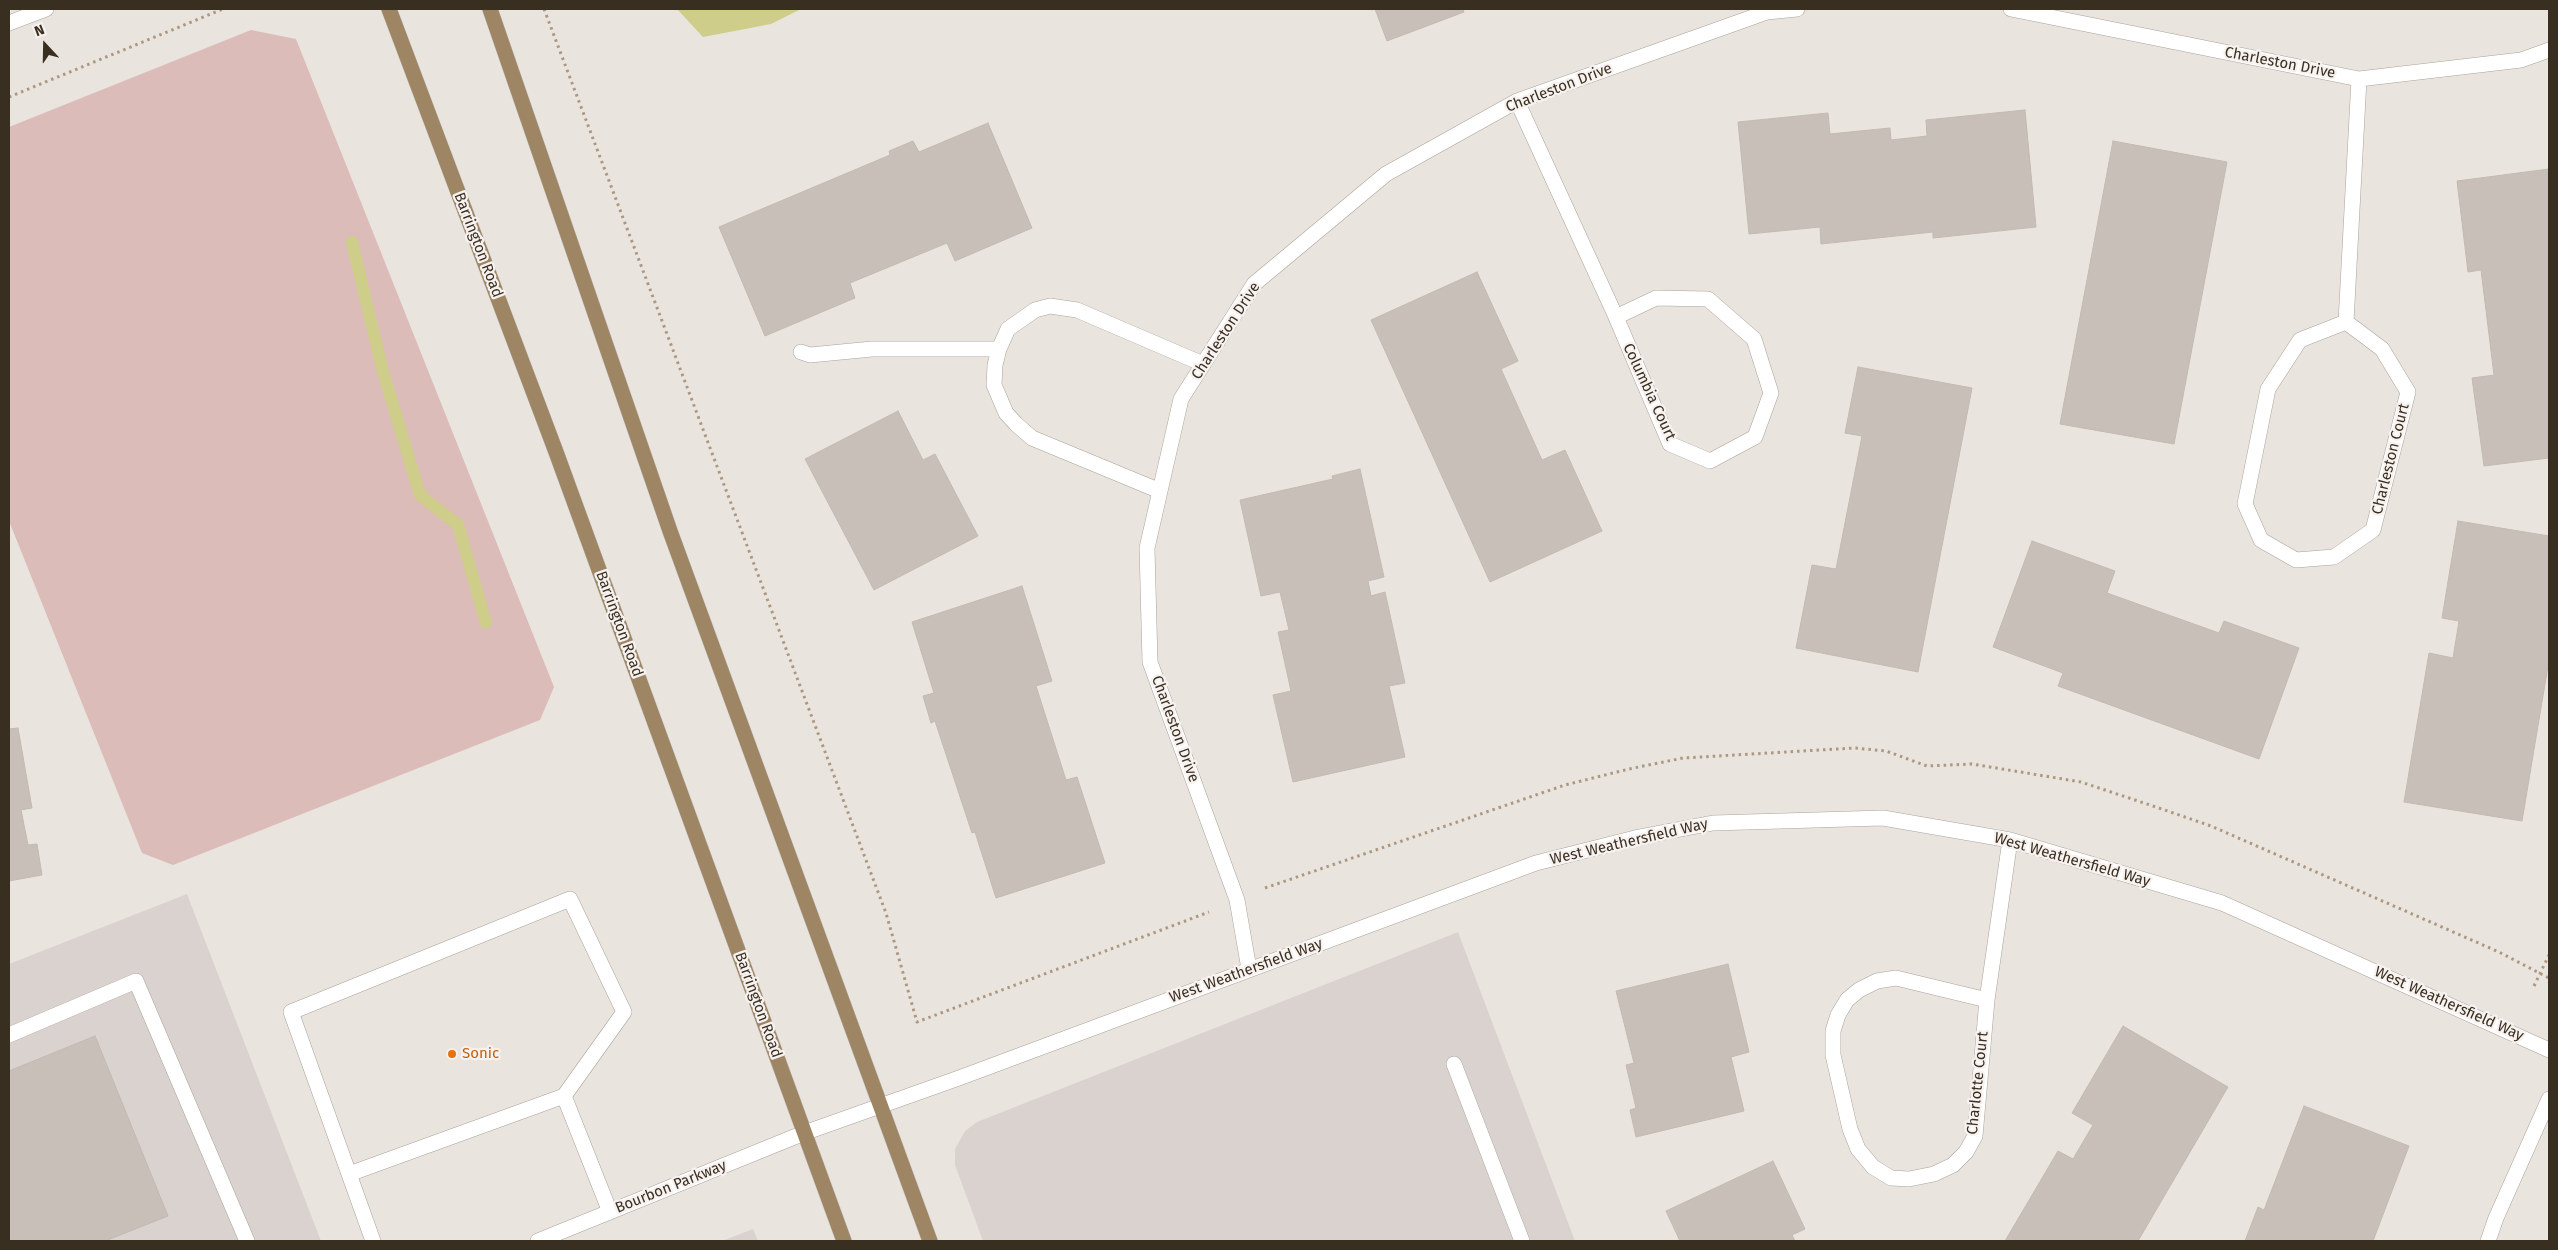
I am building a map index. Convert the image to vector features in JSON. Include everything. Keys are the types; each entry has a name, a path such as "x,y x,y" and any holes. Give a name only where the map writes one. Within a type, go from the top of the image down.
{"main road":[{"name":"Barrington Road","path":"389,9 560,462 844,1241"},
{"path":"490,9 670,531 930,1241"}],"street":[{"path":"9,24 46,9"},
{"name":"Charleston Drive","path":"1250,969 1237,900 1150,662 1146,548 1181,399 1254,284 1386,174 1518,100 1767,12 1797,9"},
{"name":"Charleston Drive","path":"2011,9 2359,79 2521,60 2549,50"},
{"path":"2346,322 2359,79"},
{"name":"Columbia Court","path":"1518,100 1616,317 1670,444 1710,461 1755,438 1772,393 1754,339 1708,299 1656,298 1616,317"},
{"path":"1160,491 1032,438 1016,424 1002,406 994,385 995,365 999,349 1008,329 1034,310 1050,306 1077,310 1203,364"},
{"name":"Charleston Court","path":"2346,322 2382,348 2408,392 2373,530 2334,557 2296,560 2261,540 2245,504 2268,389 2300,340 2346,322"},
{"path":"800,352 810,355 872,349 999,349"},
{"name":"West Weathersfield Way","path":"804,1133 1536,863 1638,837 1713,823 1883,818 2010,840 2222,902 2549,1050"},
{"name":"Charlotte Court","path":"1987,1000 1896,978 1877,980 1859,990 1847,1000 1838,1015 1833,1032 1834,1055 1850,1129 1858,1149 1873,1167 1891,1178 1909,1179 1934,1174 1953,1165 1966,1152 1975,1136 1987,1000 2010,840"},
{"path":"349,1174 564,1096 624,1012 570,900 291,1012 349,1174 373,1241"},
{"path":"9,1035 136,981 247,1241"},
{"path":"1454,1064 1522,1241"},
{"path":"564,1096 610,1212"},
{"path":"2488,1241 2496,1218 2549,1099"},
{"name":"Bourbon Parkway","path":"541,1241 804,1133"}],"path":[{"path":"9,97 223,9"},
{"path":"544,9 886,913 917,1022 1205,914"},
{"path":"1269,886 1295,876"},
{"path":"2534,986 2549,955"}],"shaded area":[{"path":"677,9 801,9 771,24 703,37"},
{"path":"251,30 296,39 554,687 540,720 173,865 142,853 9,521 9,127"},
{"path":"187,894 321,1241 9,1241 9,964"},
{"path":"1458,932 1575,1241 983,1241 955,1165 955,1149 965,1131 977,1122"},
{"path":"753,1229 758,1241 722,1241"}],"building":[{"path":"1375,9 1463,9 1464,12 1387,41"},
{"path":"2025,110 2036,227 1933,238 1933,232 1821,244 1820,227 1749,234 1738,122 1828,113 1830,134 1890,128 1891,140 1927,136 1926,120"},
{"path":"988,123 1032,228 955,261 947,243 850,283 855,298 765,336 719,227 890,155 889,151 913,141 919,152"},
{"path":"2113,141 2227,162 2174,444 2060,424"},
{"path":"2549,169 2549,458 2484,466 2472,378 2494,375 2481,270 2468,272 2457,181"},
{"path":"1477,272 1518,361 1501,369 1542,460 1565,450 1602,531 1490,582 1371,320"},
{"path":"1858,367 1972,388 1918,672 1796,648 1812,565 1836,569 1862,436 1845,433"},
{"path":"898,411 923,460 935,454 978,536 874,590 805,459"},
{"path":"1360,469 1384,577 1368,581 1371,596 1385,592 1405,683 1389,686 1405,757 1293,782 1273,695 1291,691 1278,632 1289,630 1280,592 1261,596 1240,500 1333,479 1332,476"},
{"path":"2458,521 2549,536 2549,660 2522,821 2404,802 2429,653 2453,658 2459,621 2442,618"},
{"path":"2032,541 2115,571 2107,593 2219,633 2224,621 2299,648 2259,759 2058,686 2063,673 1993,647"},
{"path":"1022,586 1052,681 1036,686 1066,780 1077,777 1105,863 996,898 975,832 972,833 935,721 931,723 923,696 934,693 912,622"},
{"path":"18,728 32,808 21,810 28,845 37,844 42,875 9,881 9,729"},
{"path":"1728,964 1749,1052 1731,1057 1744,1111 1636,1137 1630,1110 1636,1108 1626,1065 1634,1063 1616,991"},
{"path":"2123,1026 2228,1087 2138,1241 2005,1241 2058,1151 2073,1159 2093,1125 2072,1113"},
{"path":"95,1036 168,1216 105,1241 9,1241 9,1071"},
{"path":"2304,1106 2409,1146 2373,1241 2245,1241 2258,1207 2264,1210"},
{"path":"1773,1161 1805,1229 1792,1235 1795,1241 1680,1241 1666,1211"}],"waterway":[{"path":"352,242 382,368 420,495 458,525 486,623"}],"place":[{"name":"Sonic","path":"452,1054"}]}
